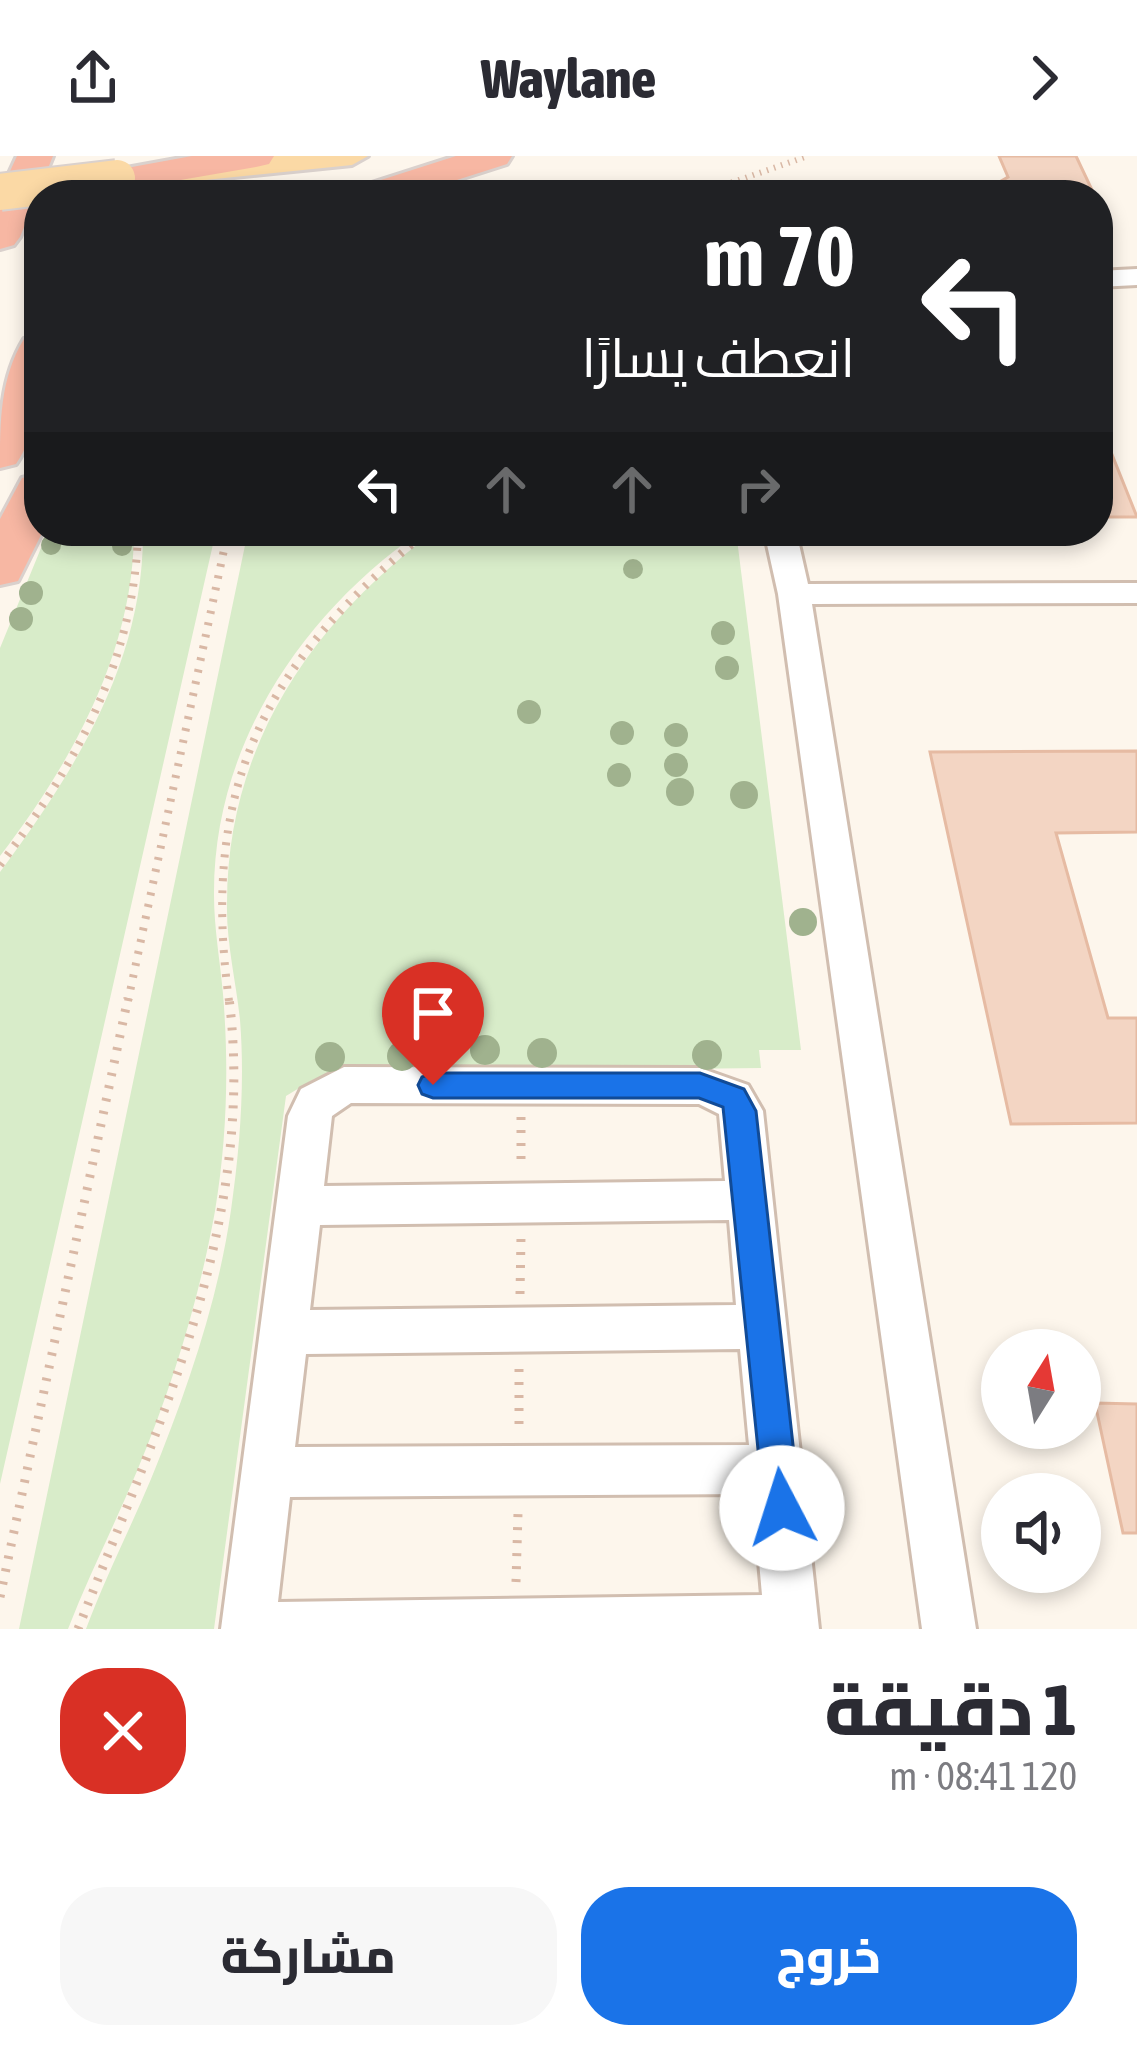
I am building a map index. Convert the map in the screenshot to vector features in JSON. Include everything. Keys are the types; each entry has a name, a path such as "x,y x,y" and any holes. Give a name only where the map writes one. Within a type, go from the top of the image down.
{"highway":[{"path":"114,176 256,156"},
{"path":"419,180 494,156"},
{"path":"0,237 24,181"},
{"path":"0,454 24,389"},
{"path":"0,570 24,520"}],"main road":[{"path":"114,176 352,156"}],"street":[{"path":"783,546 949,1629"},
{"path":"794,594 1137,593"},
{"path":"344,1085 715,1089 733,1098 741,1111 752,1200 792,1626 248,1629 297,1205 310,1116 316,1102 344,1085"},
{"path":"297,1205 752,1200"},
{"path":"280,1331 765,1327"},
{"path":"266,1472 778,1469"}],"path":[{"path":"739,180 808,156"},
{"path":"0,865 60,782 89,728 128,615 136,546"},
{"path":"0,1597 225,546"},
{"path":"78,1629 186,1360 220,1221 233,1068 220,888 237,778 265,711 301,653 374,572 408,546"}],"green space":[{"path":"42,546 133,546 123,619 94,704 51,783 0,856 0,648"},
{"path":"142,546 213,546 0,1484 0,872 54,795 100,713 132,625"},
{"path":"245,546 401,546 338,602 303,643 272,688 229,787 218,840 214,907 225,1021 226,1102 219,1184 201,1277 150,1439 68,1629 19,1629"},
{"path":"417,546 738,546 801,1050 759,1050 761,1068 338,1073 314,1079 286,1096 214,1629 86,1629 176,1414 209,1313 225,1244 241,1115 240,1020 227,903 231,845 242,791 260,740 285,692 315,647"}],"building":[{"path":"999,156 1076,156 1087,180 1003,180 1008,177"},
{"path":"1113,457 1137,517 1113,517"},
{"path":"1137,751 1137,832 1056,833 1108,1018 1137,1018 1137,1123 1011,1124 930,752"},
{"path":"1101,1403 1137,1404 1137,1533 1123,1533 1101,1431"}],"route":[{"path":"433,1085 700,1086 733,1098 741,1111 782,1508"}]}
